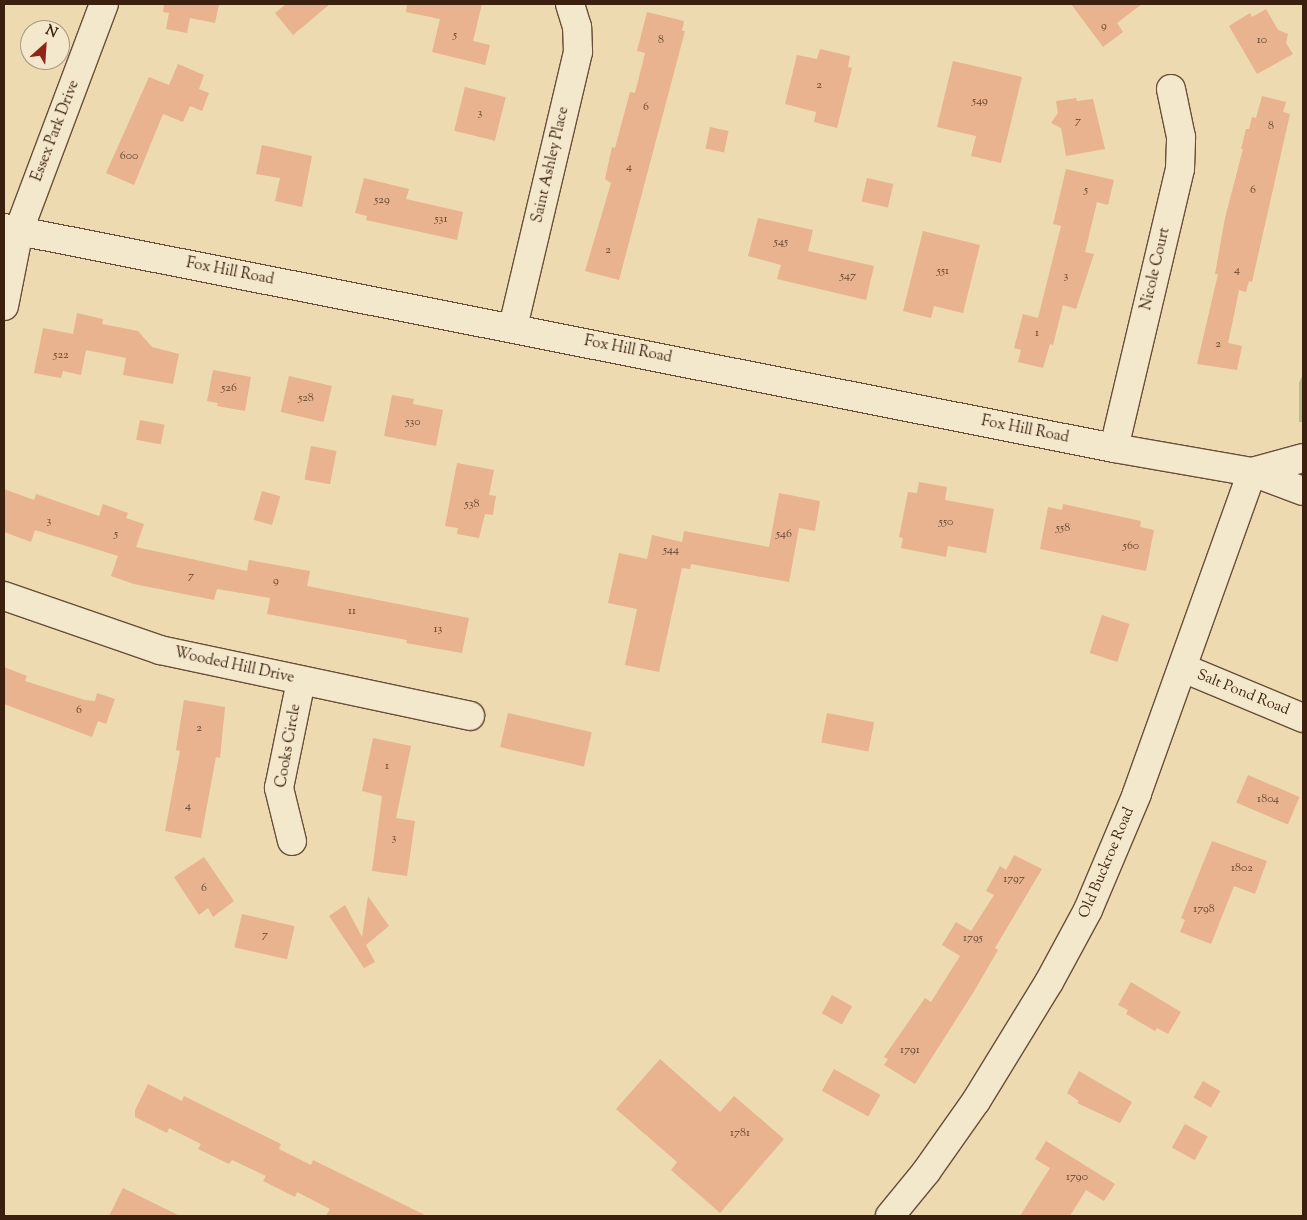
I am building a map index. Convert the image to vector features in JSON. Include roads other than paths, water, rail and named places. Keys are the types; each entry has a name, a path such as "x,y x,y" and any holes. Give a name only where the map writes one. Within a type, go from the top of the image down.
{"main road":[{"name":"Essex Park Drive","path":"4,306 11,229 104,4"},
{"name":"Saint Ashley Place","path":"513,327 578,52 576,27 570,4"},
{"name":"Nicole Court","path":"1114,448 1180,169 1181,137 1171,89"},
{"name":"Fox Hill Road","path":"11,229 513,327 1114,448 1252,472"},
{"path":"1252,472 1303,458"},
{"path":"1252,472 1303,491"},
{"name":"Old Buckroe Road","path":"890,1216 926,1172 976,1101 1072,940 1119,840 1183,668 1252,472"},
{"name":"Wooded Hill Drive","path":"4,596 160,650 470,716"},
{"name":"Salt Pond Road","path":"1183,668 1303,718"},
{"name":"Cooks Circle","path":"292,841 279,788 301,681"}]}
